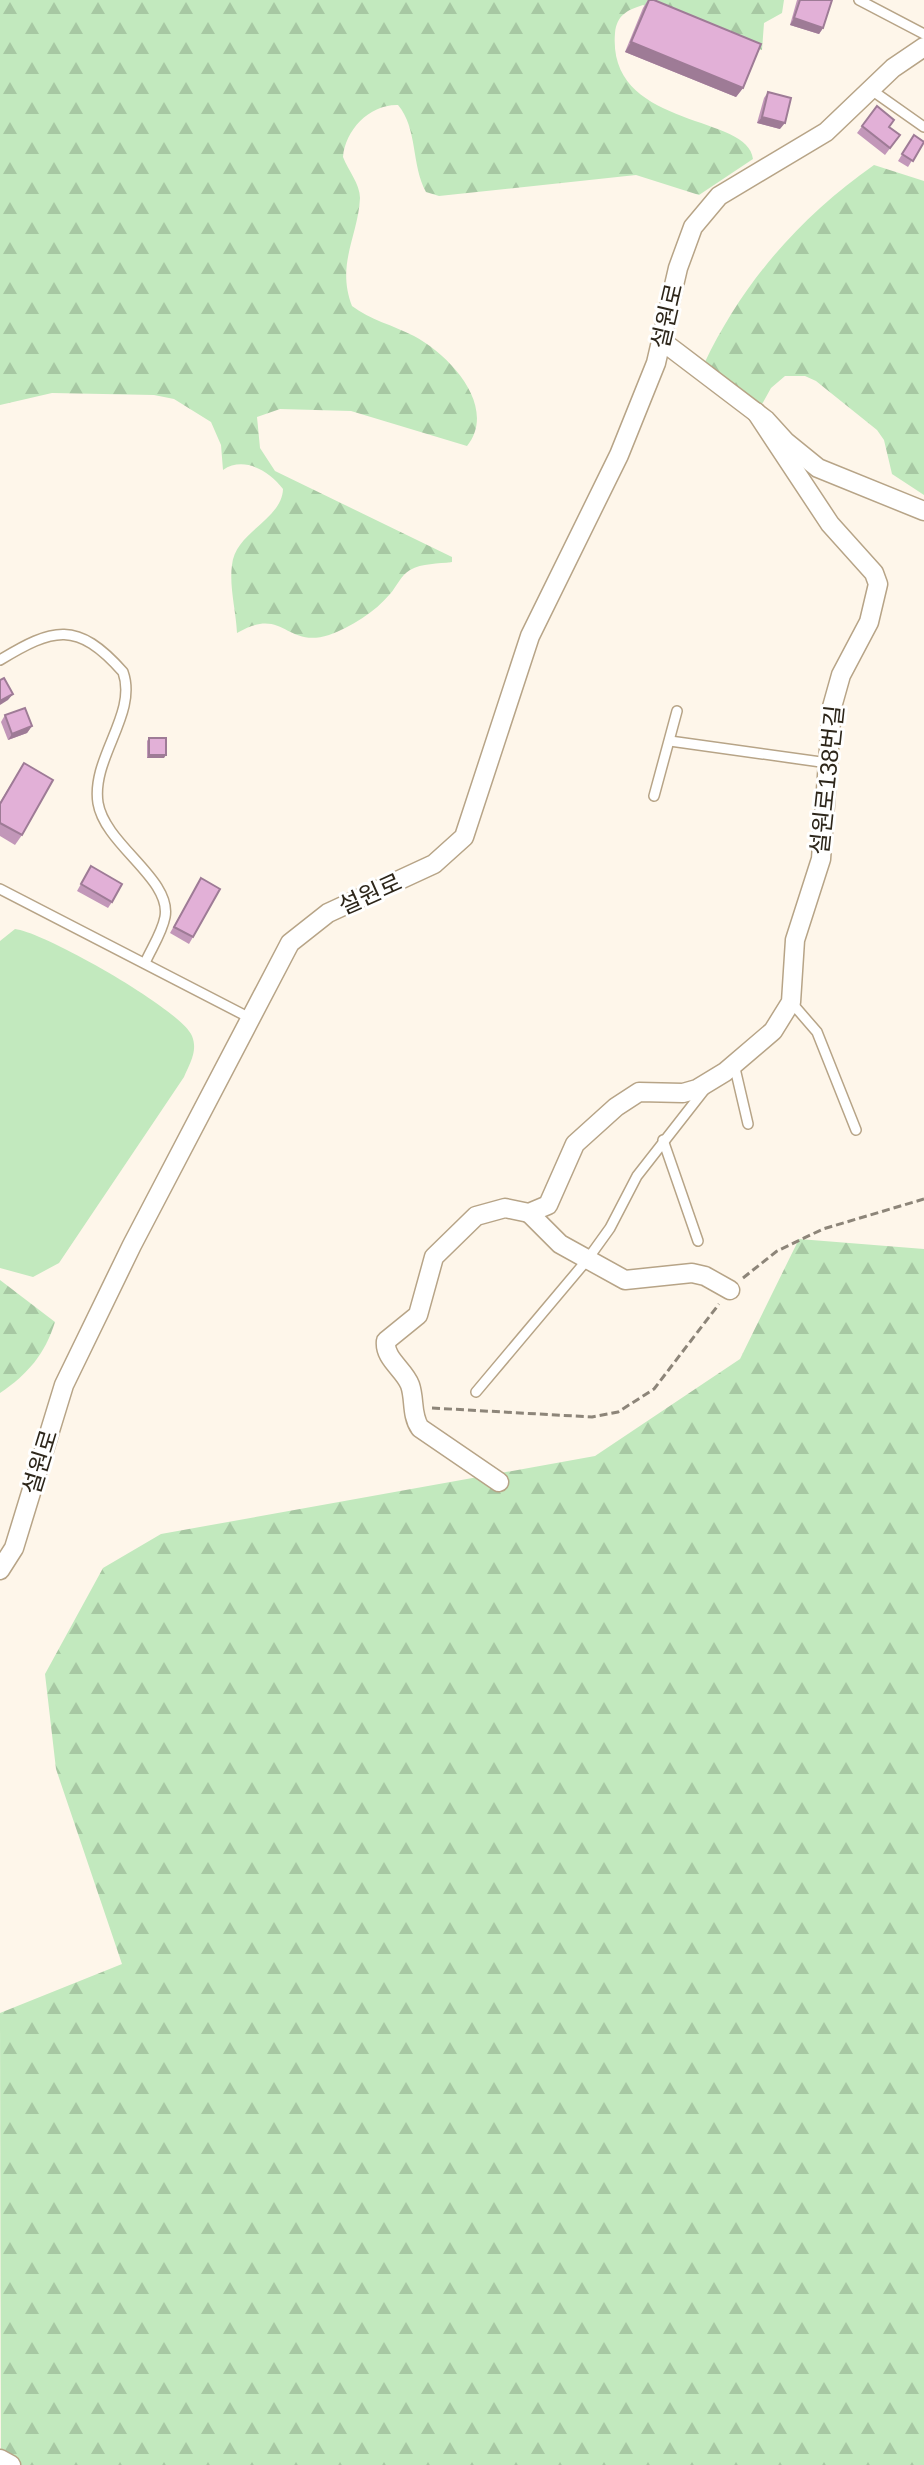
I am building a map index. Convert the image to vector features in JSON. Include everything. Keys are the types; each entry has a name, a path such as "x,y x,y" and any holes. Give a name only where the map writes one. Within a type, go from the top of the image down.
{"street":[{"path":"870,89 924,47"},
{"name":"설원로","path":"0,1570 14,1548 64,1385 132,1245 290,943 310,925 347,903 434,864 464,837 530,636 619,455 662,341 685,245 706,208 734,187 826,132 870,89"},
{"path":"662,341 756,412 818,468 924,511"},
{"name":"설원로138번길","path":"756,412 830,524 874,573 878,584 869,622 841,675 832,707 821,859 795,940 791,1002"},
{"path":"529,1213 548,1205 575,1144 628,1097 639,1092 683,1093 713,1079 773,1031 791,1002"},
{"path":"499,1482 420,1428 409,1382 385,1346 421,1309 434,1257 476,1216 505,1208 529,1213 560,1244 625,1280 692,1273 705,1276 730,1290"},
{"path":"0,2459 11,2465"}],"lane":[{"path":"859,0 924,34"},
{"path":"870,89 924,127"},
{"path":"0,660 38,637 59,633 83,641 123,672 126,695 103,763 97,800 107,828 162,895 165,918 145,963"},
{"path":"654,796 677,711"},
{"path":"670,741 828,763"},
{"path":"0,889 250,1018"},
{"path":"791,1002 817,1032 856,1130"},
{"path":"734,1064 748,1124"},
{"path":"476,1392 587,1260 610,1228 637,1176 713,1079"},
{"path":"663,1140 698,1241"}],"path":[{"path":"413,1408 592,1417 618,1412 654,1389 730,1290 777,1251 811,1234 924,1199"}],"green space":[{"path":"0,0 784,0 782,13 764,23 762,50 643,5 628,11 618,22 615,33 618,64 633,87 654,103 746,144 753,159 699,195 636,175 439,196 426,192 421,181 409,125 398,105 378,109 354,128 348,137 343,157 356,182 360,198 346,277 352,306 414,336 442,356 466,384 477,415 475,431 467,446 351,411 280,409 257,417 260,448 275,471 452,557 452,562 410,570 370,613 337,632 314,638 265,623 237,633 231,581 235,554 275,509 283,489 271,476 255,467 239,464 223,470 221,445 211,422 174,399 154,395 52,393 0,405"},
{"path":"874,165 924,181 924,495 892,474 884,440 877,430 816,381 805,376 785,376 771,388 761,406 704,364 737,306 776,253 822,206"},
{"path":"15,929 31,933 81,957 139,992 183,1024 192,1036 194,1047 184,1077 59,1263 33,1277 0,1268 0,941"},
{"path":"799,1239 924,1249 924,2465 1,2465 0,2013 122,1964 56,1769 45,1674 103,1568 161,1534 595,1456 740,1359"},
{"path":"0,1280 55,1322 34,1362 0,1393"}],"building":[{"path":"649,0 761,44 743,88 631,42"},
{"path":"800,0 832,0 823,28 794,18"},
{"path":"768,92 791,98 785,123 762,117"},
{"path":"877,106 894,120 889,127 900,135 890,148 862,126"},
{"path":"914,135 924,142 913,161 902,154"},
{"path":"4,678 13,694 0,701 0,680"},
{"path":"25,708 32,726 12,734 5,715"},
{"path":"149,738 166,738 166,755 149,755"},
{"path":"24,763 53,780 22,835 0,823 0,804"},
{"path":"91,866 122,884 112,902 81,884"},
{"path":"201,878 220,889 193,937 174,927"}]}
